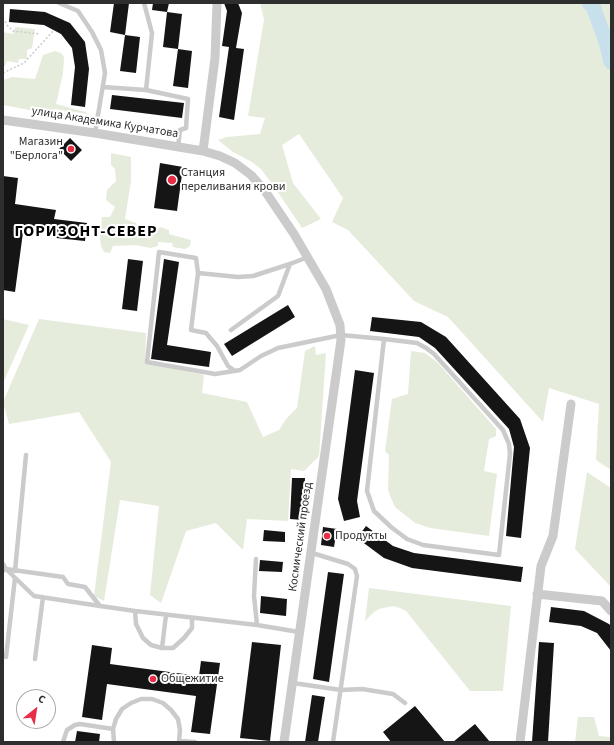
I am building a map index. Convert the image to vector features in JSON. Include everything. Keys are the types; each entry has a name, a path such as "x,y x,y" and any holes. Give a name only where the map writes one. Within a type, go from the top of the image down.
{"street":[{"path":"204,151 215,58 217,3"},
{"name":"улица Академика Курчатова","path":"3,120 204,151 220,156 234,163 256,180 271,200 308,257 332,301 340,325 341,335"},
{"name":"Космический проезд","path":"284,742 299,632 312,553 341,335"},
{"path":"520,742 541,566 553,536 571,404"},
{"path":"537,594 602,601 611,611"}],"lane":[{"path":"60,3 78,11 92,32 101,50 104,73 103,87 94,133"},
{"path":"144,3 152,33 146,90"},
{"path":"103,87 146,90 188,99 186,128 180,130 178,147"},
{"path":"234,371 228,366 217,346 206,333 191,330 198,273 196,258 159,252 147,362 215,374 234,371 240,370 261,356 278,348 341,335 417,343 434,354 503,430 509,444 510,454 499,555 422,545 407,539 391,527 374,511 367,491 384,340"},
{"path":"198,273 246,277 253,276 308,257"},
{"path":"231,330 278,296 290,264"},
{"path":"15,571 26,455"},
{"path":"312,553 348,564 355,569 357,576 333,742"},
{"path":"256,558 254,596 257,625"},
{"path":"3,564 5,570 34,596 135,611 257,625 299,632"},
{"path":"5,570 63,577 68,584 85,587 100,606"},
{"path":"6,657 15,578"},
{"path":"35,659 43,597"},
{"path":"135,611 136,624 143,638 151,644 162,648 173,648 184,638 192,628 192,618"},
{"path":"162,648 166,615"},
{"path":"293,683 341,690 362,689 393,694 405,703"},
{"path":"114,742 113,729 116,719 122,710 131,703 141,699 152,699 163,703 178,719 180,730 179,741 195,742"},
{"path":"63,742 67,730 77,725 113,729"}],"path":[{"path":"3,18 13,31 40,34"},
{"path":"3,73 24,64 53,31"}],"green space":[{"path":"260,3 611,3 611,470 596,460 599,404 549,388 543,422 448,317 414,301 348,230 332,222 343,198 299,134 282,145 293,183 321,219 302,228 261,169 252,162 233,152 218,140 227,137 260,134 265,118 248,116 264,19"},
{"path":"15,27 35,29 32,48 27,50 27,59 19,59 18,63 7,61 5,66 3,66 3,32 13,34"},
{"path":"55,51 61,53 64,57 63,73 56,104 86,112 88,114 55,109 45,113 3,105 3,80 12,77 35,79 43,55"},
{"path":"111,153 131,157 131,181 125,219 136,223 142,236 150,239 152,230 157,230 160,227 169,230 169,234 191,240 190,246 185,249 173,247 172,243 158,242 158,246 151,248 135,245 113,246 110,253 104,252 101,246 100,238 102,217 110,217 115,207 106,200 107,190 116,181 115,169 111,165"},
{"path":"3,319 29,325 3,383"},
{"path":"39,319 146,333 145,362 204,375 202,393 247,402 263,437 279,430 286,419 297,408 305,351 315,346 316,355 326,353 319,456 304,471 291,469 288,521 247,519 243,550 216,523 186,531 161,603 150,595 159,506 120,500 104,601 94,596 111,462 79,412 9,424 3,402"},
{"path":"411,351 425,353 438,363 496,429 496,436 489,439 484,471 497,474 489,536 430,528 415,523 395,507 391,498 388,490 389,455 385,451 392,399 408,394"},
{"path":"587,472 611,488 611,587 575,549"},
{"path":"369,588 511,606 503,691 470,691 406,611 393,606 379,609 365,621"},
{"path":"578,717 594,717 599,736 611,737 611,742 575,742"}],"building":[{"path":"114,3 129,3 125,35 110,32"},
{"path":"153,3 169,3 167,12 152,10"},
{"path":"224,3 238,3 242,13 236,48 244,49 234,120 219,117 229,47 222,46 227,11"},
{"path":"10,9 45,12 70,23 85,42 89,69 85,107 71,105 75,67 72,48 61,34 44,25 9,22"},
{"path":"167,12 182,14 178,49 163,47"},
{"path":"125,35 140,37 136,73 120,71"},
{"path":"178,49 192,51 188,88 173,86"},
{"path":"112,95 184,103 182,118 110,109"},
{"name":"Магазин \"Берлога\"","path":"70,138 82,150 71,161 59,149"},
{"path":"160,163 183,167 177,211 154,208"},
{"path":"3,176 18,178 15,204 56,210 54,219 87,223 85,241 56,238 57,229 24,225 15,292 3,290"},
{"path":"128,259 143,261 137,311 122,309"},
{"path":"164,259 179,262 167,345 211,352 209,367 151,359"},
{"path":"288,305 295,317 232,356 224,344"},
{"path":"372,317 421,322 446,337 520,419 530,448 521,538 506,536 514,447 509,429 435,348 419,337 370,331"},
{"path":"355,370 374,373 357,501 360,517 344,521 338,499"},
{"path":"292,478 305,478 303,520 290,519"},
{"path":"366,526 393,546 414,553 523,567 521,582 412,568 384,558 357,538"},
{"path":"323,527 337,529 334,547 321,545"},
{"path":"264,530 285,532 285,542 263,541"},
{"path":"260,560 283,562 282,572 259,571"},
{"path":"328,572 344,574 329,682 313,679"},
{"path":"261,596 287,599 286,616 260,613"},
{"path":"551,607 584,611 609,624 611,626 611,651 597,633 581,626 549,622"},
{"path":"252,642 281,645 270,741 240,738"},
{"path":"539,642 554,643 548,742 532,742"},
{"path":"92,645 112,648 110,664 199,676 201,661 220,663 210,734 191,732 196,696 107,684 102,720 82,717"},
{"path":"312,695 325,697 318,742 305,742"},
{"path":"415,706 445,742 391,742 383,732"},
{"path":"475,724 490,742 453,742"},
{"path":"77,731 100,734 99,742 75,742"}],"waterway":[{"path":"589,3 593,6 606,42 611,62"}],"place":[{"name":"Магазин \"Берлога\"","path":"71,149"},
{"name":"Станция переливания крови","path":"172,180"},
{"name":"Продукты","path":"327,536"},
{"name":"Общежитие","path":"153,679"}],"district":[{"name":"ГОРИЗОНТ-СЕВЕР","path":"86,232"}]}
